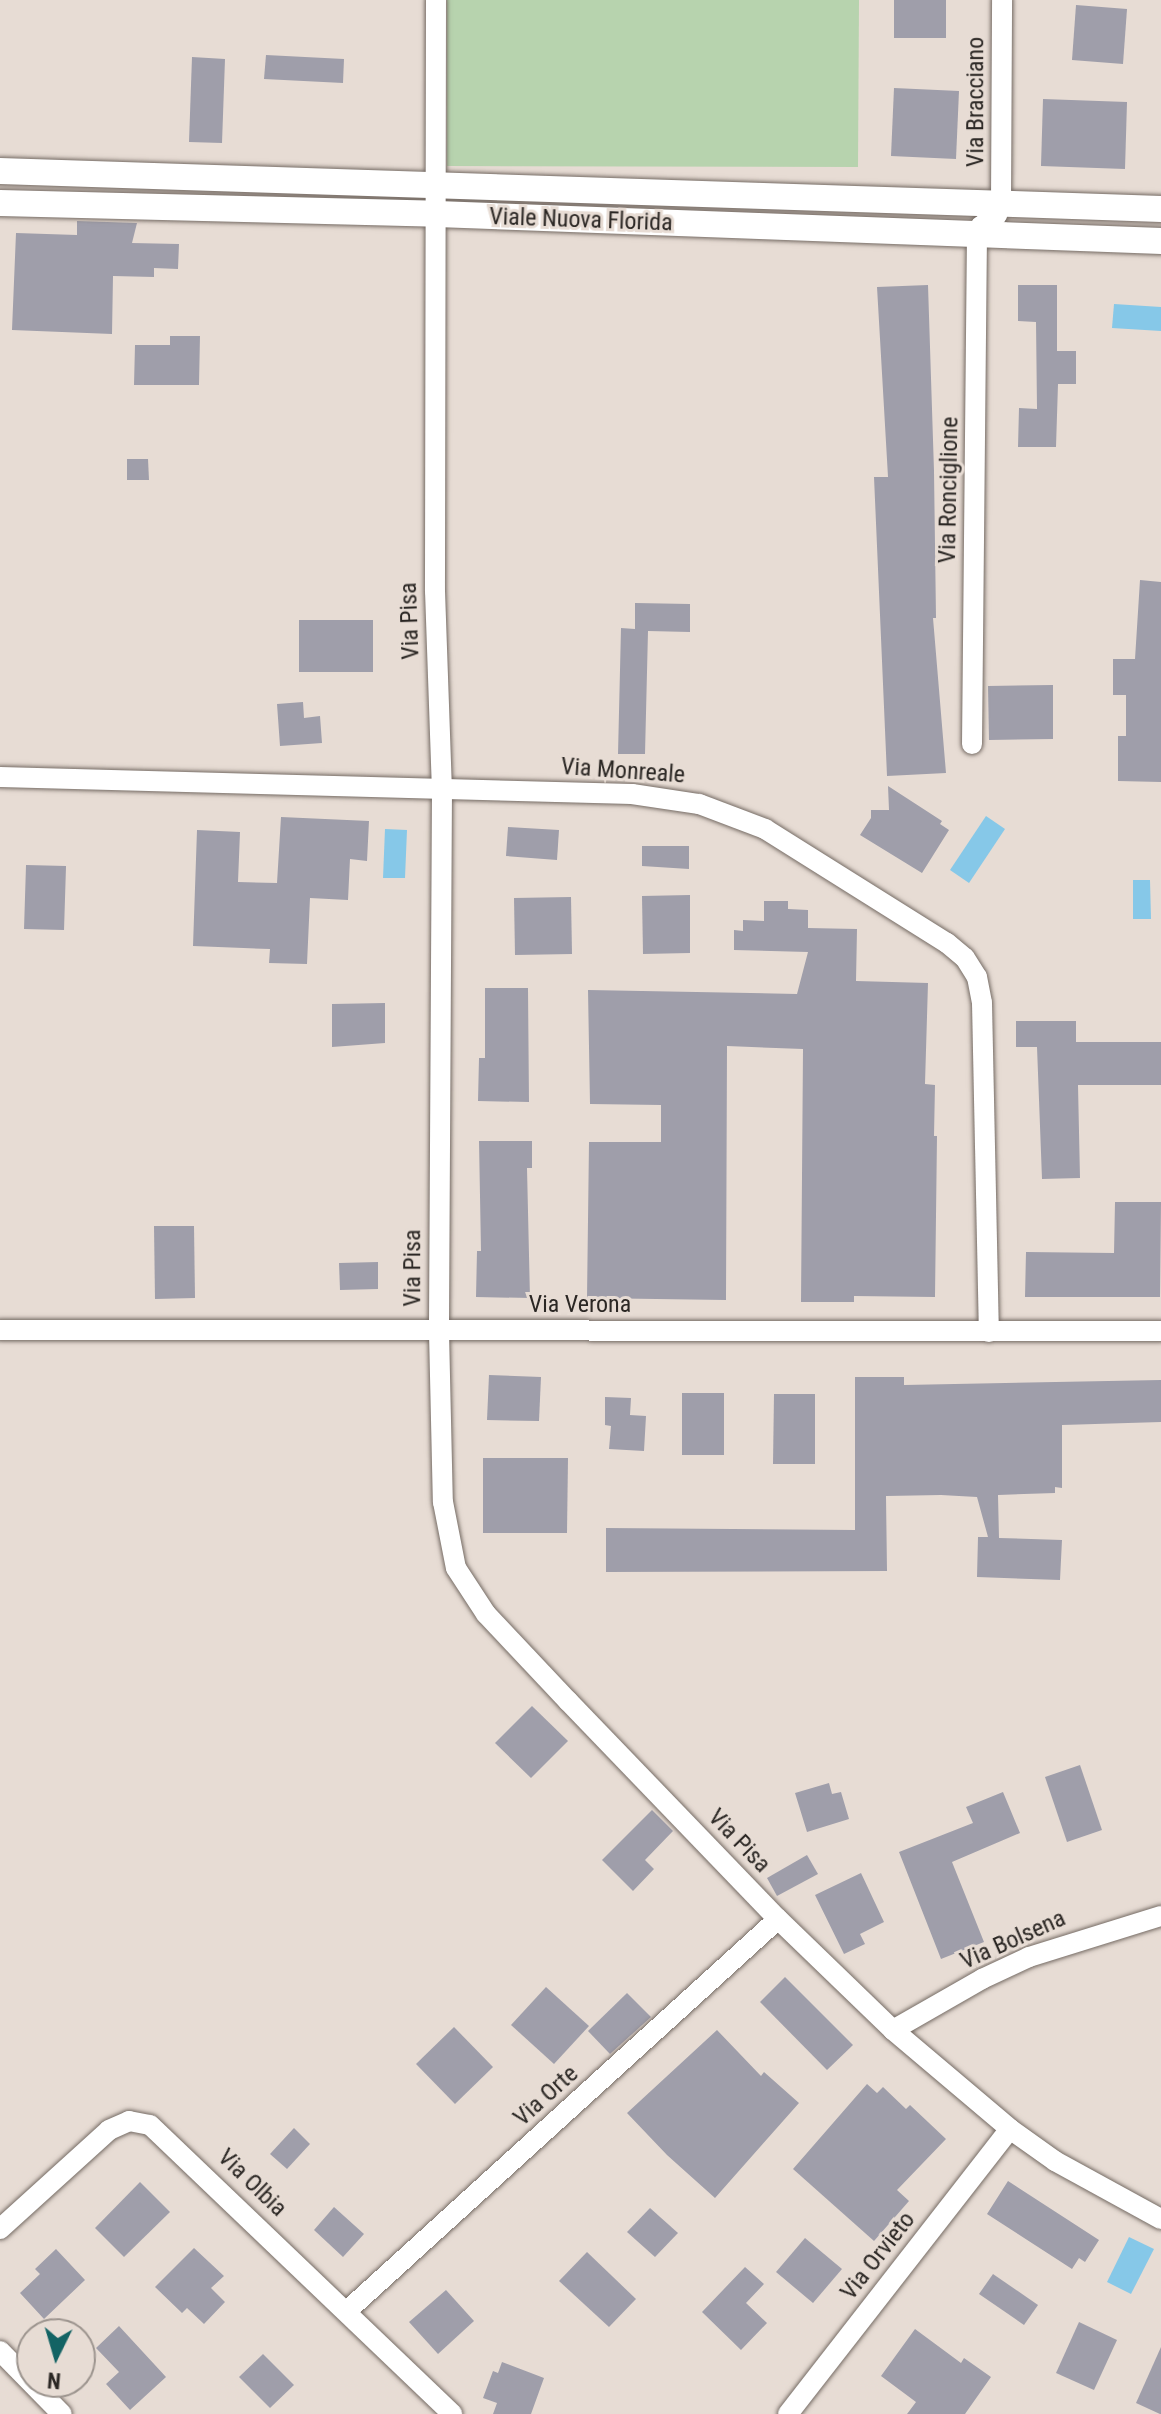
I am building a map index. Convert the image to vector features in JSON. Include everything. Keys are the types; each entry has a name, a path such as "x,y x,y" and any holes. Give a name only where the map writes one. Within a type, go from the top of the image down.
{"street":[{"name":"Via Pisa","path":"436,0 435,591 442,788 439,1332 444,1511 453,1557 467,1588 486,1614 778,1919 893,2030 1010,2129 1090,2183 1161,2219"},
{"name":"Via Bracciano","path":"1001,204 1002,0"},
{"name":"Viale Nuova Florida","path":"0,171 1161,209"},
{"path":"788,197 788,228"},
{"name":"Viale Nuova Florida","path":"0,203 437,214 1161,241"},
{"path":"977,235 981,226 997,215 1001,204"},
{"name":"Via Ronciglione","path":"972,744 977,235"},
{"name":"Via Monreale","path":"0,777 632,794 715,808 781,837 935,935 965,958 977,977 982,995 989,1332"},
{"name":"Via Verona","path":"0,1330 1161,1331"},
{"name":"Via Bolsena","path":"893,2030 982,1979 1029,1957 1161,1916"},
{"name":"Via Orte","path":"348,2310 778,1919"},
{"name":"Via Olbia","path":"0,2229 109,2130 121,2123 137,2121 163,2135 348,2310 452,2414"},
{"name":"Via Orvieto","path":"788,2414 1010,2129"},
{"path":"0,2351 62,2414"}],"green space":[{"path":"447,0 859,0 858,167 447,166"}],"water":[{"path":"1114,304 1161,307 1161,331 1112,328"},
{"path":"986,816 1005,829 969,883 950,870"},
{"path":"385,829 407,830 405,878 383,878"},
{"path":"1133,880 1150,880 1151,919 1133,919"},
{"path":"1129,2237 1154,2249 1131,2294 1107,2282"}],"building":[{"path":"894,0 946,0 946,38 894,38"},
{"path":"1076,5 1127,9 1123,64 1072,60"},
{"path":"266,55 344,59 343,83 264,79"},
{"path":"192,57 225,59 222,143 189,142"},
{"path":"894,88 959,91 956,159 891,156"},
{"path":"1043,99 1127,102 1125,169 1041,166"},
{"path":"77,221 137,223 132,243 179,244 178,269 154,268 154,277 113,276 112,334 12,330 16,233 77,235"},
{"path":"928,285 934,471 936,618 933,618 946,773 887,776 874,477 888,477 877,287"},
{"path":"1018,285 1057,285 1057,351 1076,351 1076,384 1058,384 1056,447 1018,447 1019,408 1037,409 1036,322 1018,321"},
{"path":"170,336 200,336 199,385 134,385 135,345 170,345"},
{"path":"127,459 148,459 149,480 127,480"},
{"path":"1140,580 1161,582 1161,782 1118,781 1118,736 1126,736 1126,695 1113,695 1113,659 1135,659"},
{"path":"635,603 690,604 690,632 648,631 645,754 618,754 621,628 635,629"},
{"path":"299,620 373,620 373,672 299,672"},
{"path":"1053,685 1053,739 989,740 988,686"},
{"path":"303,702 304,718 320,716 322,743 280,746 277,704"},
{"path":"888,786 942,821 940,824 949,830 922,873 860,835 871,818 871,810 889,810"},
{"path":"281,817 369,821 367,861 350,859 348,900 310,898 307,964 269,963 270,949 193,946 197,830 240,832 238,882 277,883"},
{"path":"508,827 559,830 557,860 506,856"},
{"path":"642,846 689,846 689,869 642,866"},
{"path":"26,865 66,866 64,930 24,929"},
{"path":"690,895 690,953 643,954 642,896"},
{"path":"571,897 572,954 515,955 514,898"},
{"path":"764,901 788,901 788,909 808,910 808,928 857,929 856,981 928,983 925,1084 935,1085 934,1136 937,1136 935,1297 854,1296 854,1302 801,1302 803,1049 727,1046 726,1300 587,1298 589,1142 661,1142 661,1105 590,1104 588,990 797,994 808,952 734,950 734,930 743,931 743,920 764,921"},
{"path":"485,988 528,988 529,1102 478,1101 479,1058 485,1058"},
{"path":"385,1003 385,1043 332,1047 332,1004"},
{"path":"1016,1021 1076,1021 1076,1042 1161,1042 1161,1085 1078,1085 1080,1178 1042,1179 1037,1047 1016,1047"},
{"path":"479,1141 532,1141 532,1168 527,1168 530,1298 476,1297 477,1251 481,1251"},
{"path":"1115,1202 1161,1202 1160,1297 1025,1297 1026,1252 1114,1253"},
{"path":"154,1226 194,1226 195,1298 155,1299"},
{"path":"378,1262 378,1289 340,1290 339,1263"},
{"path":"489,1375 541,1377 539,1421 487,1420"},
{"path":"855,1377 904,1377 904,1385 1161,1380 1161,1422 1062,1425 1062,1488 1055,1487 1055,1493 998,1495 999,1538 1062,1540 1060,1580 977,1577 978,1537 988,1537 977,1497 941,1495 886,1496 887,1571 606,1572 606,1528 855,1530"},
{"path":"682,1393 724,1393 724,1455 682,1455"},
{"path":"774,1394 815,1394 815,1464 773,1464"},
{"path":"605,1397 631,1398 630,1415 646,1416 644,1451 609,1449 611,1426 605,1425"},
{"path":"483,1458 568,1458 567,1533 483,1533"},
{"path":"532,1706 568,1741 531,1778 495,1743"},
{"path":"1080,1765 1102,1830 1067,1842 1045,1777"},
{"path":"829,1783 832,1794 841,1792 849,1819 807,1832 795,1793"},
{"path":"1003,1792 1020,1833 952,1862 984,1942 941,1959 899,1852 973,1823 966,1807"},
{"path":"652,1810 673,1831 645,1860 654,1869 633,1891 602,1860"},
{"path":"807,1855 818,1874 777,1896 767,1878"},
{"path":"861,1873 884,1922 860,1934 865,1944 844,1954 815,1895"},
{"path":"785,1977 853,2045 827,2070 760,2002"},
{"path":"546,1987 589,2026 554,2064 511,2025"},
{"path":"627,1993 651,2017 610,2054 588,2031"},
{"path":"454,2027 493,2067 455,2104 416,2064"},
{"path":"717,2030 761,2076 764,2072 799,2103 715,2198 667,2155 627,2113"},
{"path":"867,2084 877,2093 883,2087 906,2109 910,2105 946,2139 897,2190 909,2201 874,2241 793,2169"},
{"path":"294,2128 310,2144 287,2169 270,2154"},
{"path":"1008,2181 1099,2240 1085,2262 1079,2258 1072,2269 987,2214"},
{"path":"140,2182 170,2212 124,2257 95,2228"},
{"path":"334,2207 364,2234 343,2257 314,2230"},
{"path":"650,2208 678,2233 655,2257 627,2232"},
{"path":"805,2238 842,2269 813,2303 776,2272"},
{"path":"194,2248 224,2276 211,2288 225,2302 204,2324 187,2308 182,2313 155,2287"},
{"path":"56,2249 85,2280 43,2318 20,2293 40,2274 35,2269"},
{"path":"587,2252 636,2299 609,2327 559,2281"},
{"path":"745,2267 764,2284 746,2303 767,2323 741,2350 702,2312"},
{"path":"993,2274 1038,2305 1024,2325 979,2294"},
{"path":"446,2290 474,2321 438,2354 409,2322"},
{"path":"1079,2322 1117,2340 1094,2390 1056,2373"},
{"path":"119,2326 166,2377 130,2410 106,2384 119,2372 96,2348"},
{"path":"915,2329 961,2363 964,2358 991,2377 965,2414 907,2414 916,2402 881,2376"},
{"path":"1161,2347 1161,2414 1160,2414 1136,2403"},
{"path":"263,2354 294,2385 270,2408 239,2377"},
{"path":"502,2362 544,2378 531,2414 493,2414 497,2403 483,2398 493,2371 498,2373"}]}
